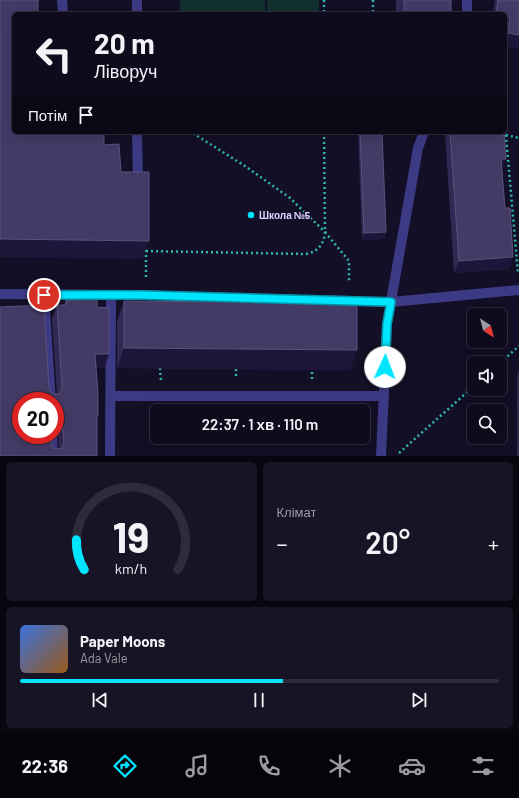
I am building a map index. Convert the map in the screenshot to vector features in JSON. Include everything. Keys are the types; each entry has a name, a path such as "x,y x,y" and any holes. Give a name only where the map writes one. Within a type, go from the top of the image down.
{"lane":[{"path":"62,0 62,12"},
{"path":"137,0 137,12"},
{"path":"467,0 467,12"},
{"path":"137,134 138,183"},
{"path":"381,456 387,324 418,148 423,134"},
{"path":"0,294 146,295 391,302 519,290"},
{"path":"44,295 50,392"},
{"path":"110,295 110,456"},
{"path":"111,396 384,396"},
{"path":"52,444 53,456"}],"path":[{"path":"324,0 324,12"},
{"path":"373,0 373,12"},
{"path":"193,134 245,166 290,198 325,232 349,261 349,300"},
{"path":"146,251 312,253 320,247 324,240 325,232 324,134"},
{"path":"518,276 506,135 519,138"},
{"path":"146,243 146,295"},
{"path":"507,357 519,346"},
{"path":"395,456 467,392"}],"green space":[{"path":"180,0 265,0 265,12 180,12"},
{"path":"267,0 319,0 319,12 267,12"}],"building":[{"path":"0,0 38,0 38,12 12,12 12,134 104,134 104,145 119,144 121,172 149,172 149,241 0,239"},
{"path":"404,0 451,0 451,12 404,12"},
{"path":"498,0 519,0 519,35 508,33 510,17 507,17 507,12 496,12"},
{"path":"360,134 382,134 386,232 364,233"},
{"path":"450,134 504,134 506,159 501,159 505,208 510,208 513,257 459,261"},
{"path":"97,299 97,307 109,308 109,354 95,354 98,393 97,456 0,456 0,307 44,305 49,388 51,392 12,392 12,444 52,444 55,449 58,449 62,448 64,444 64,392 60,392 62,387 57,305 66,305 66,300"},
{"path":"124,301 357,303 357,350 124,348"}],"place":[{"name":"Школа №5","path":"251,215"}],"route":[{"path":"44,295 142,295 391,302 387,324 385,367"}]}
